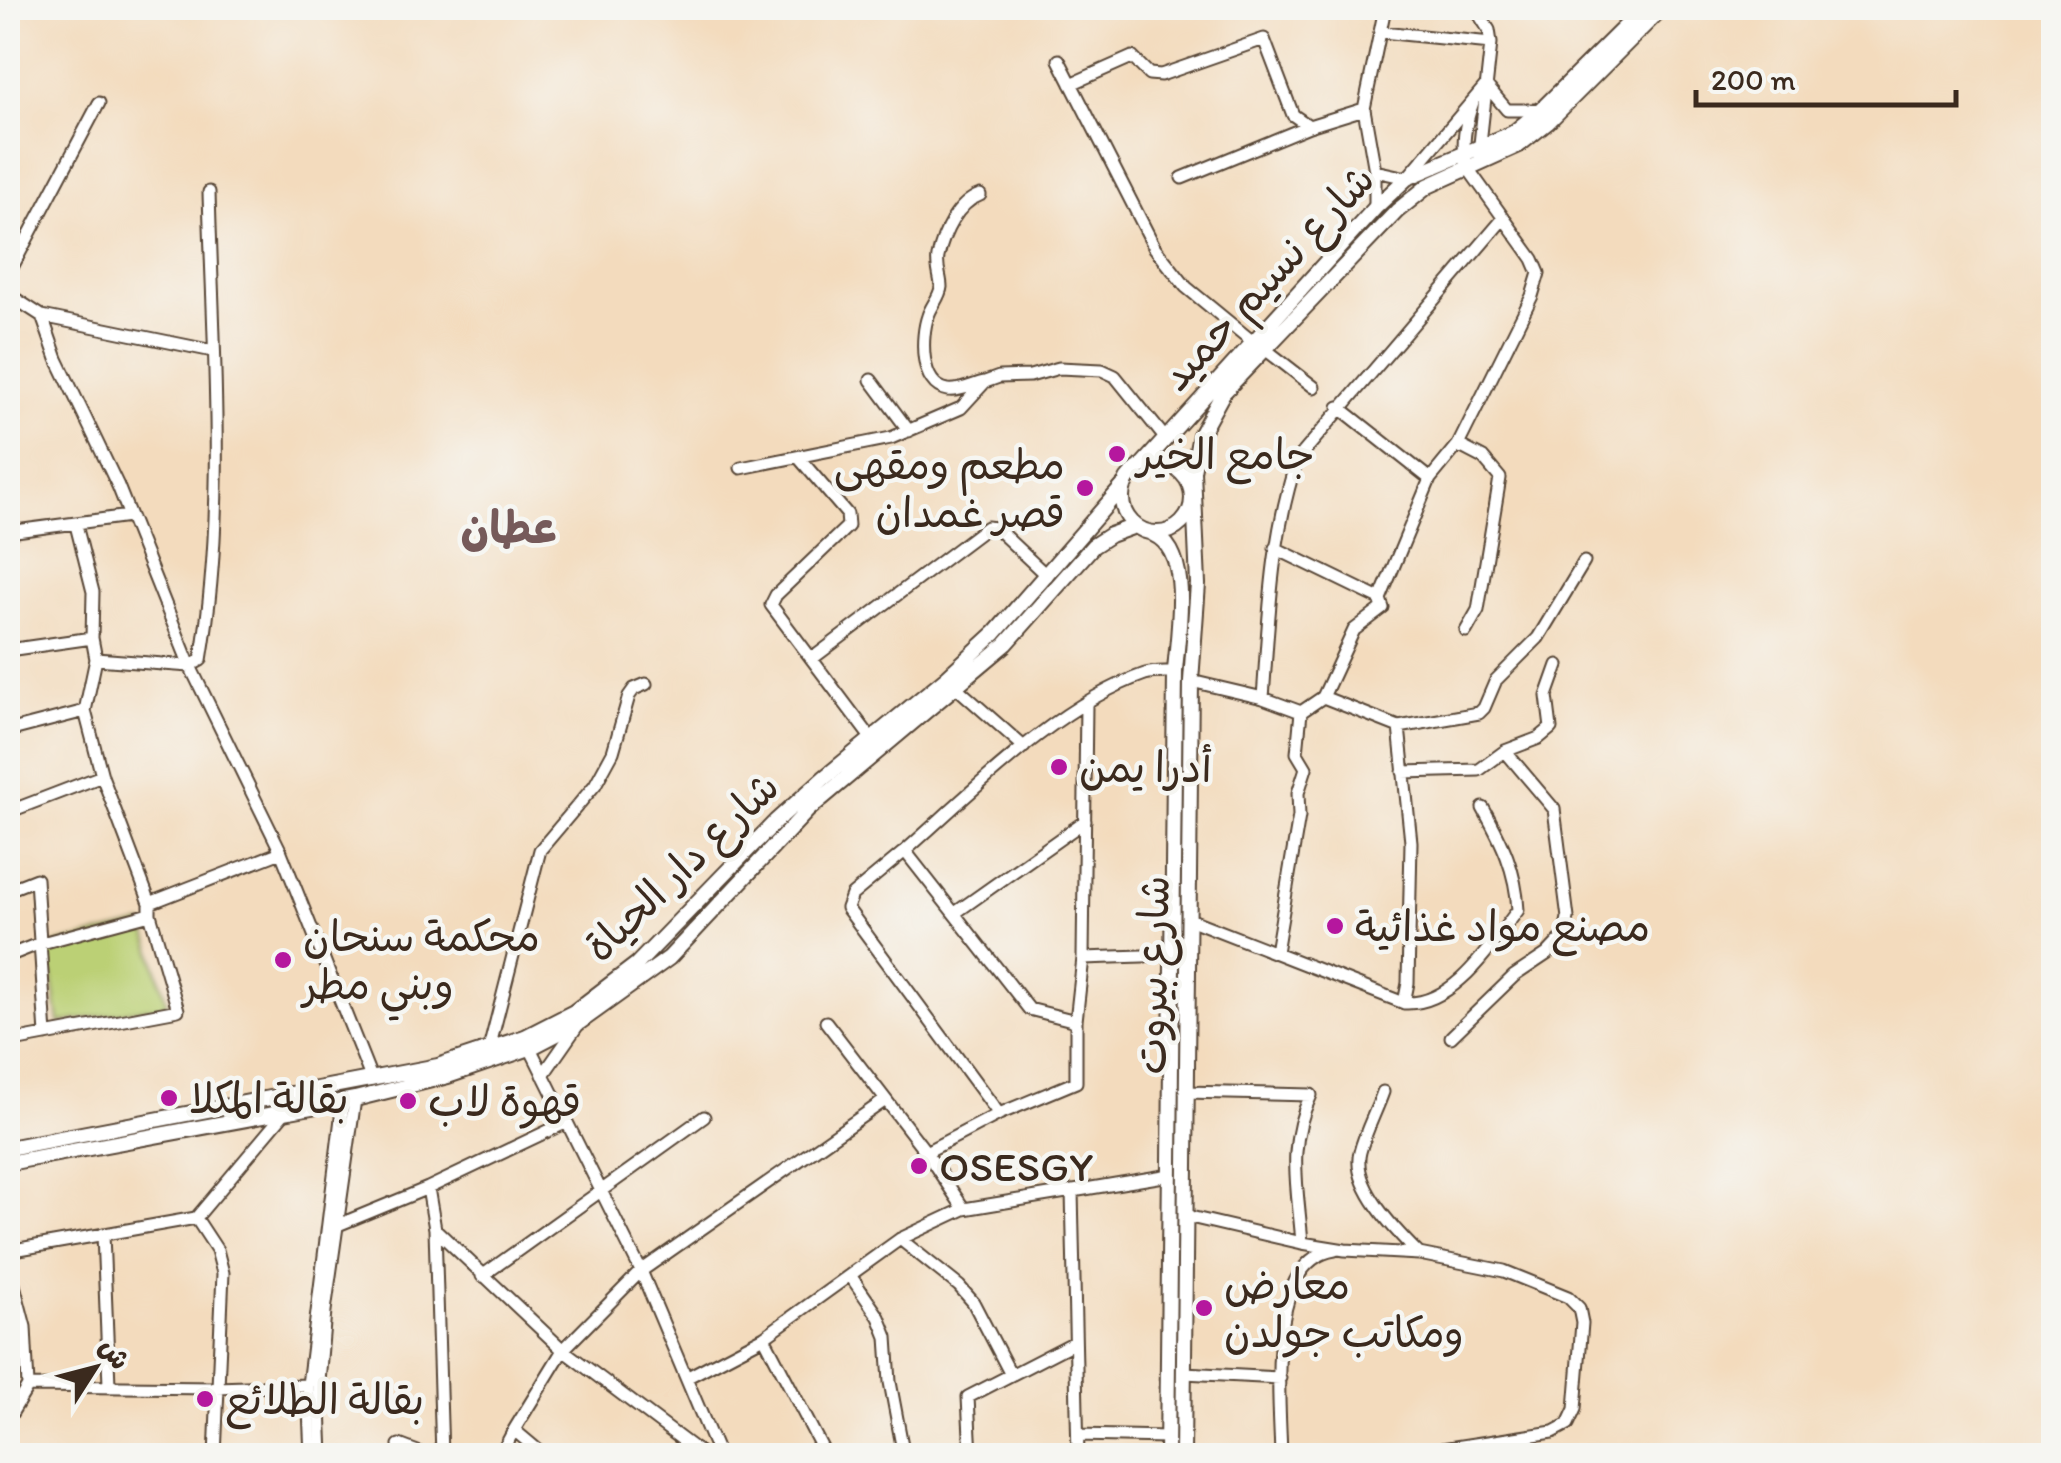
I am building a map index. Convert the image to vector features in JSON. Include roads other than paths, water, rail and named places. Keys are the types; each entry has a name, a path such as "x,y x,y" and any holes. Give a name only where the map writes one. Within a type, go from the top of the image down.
{"main road":[{"name":"شارع نسيم حميد","path":"1141,466 1398,211 1428,186 1470,161 1480,145 1513,132 1541,110 1644,8"},
{"name":"شارع نسيم حميد","path":"1193,496 1200,436 1223,393 1376,208 1408,178 1519,145 1548,122 1662,8"},
{"path":"1164,463 1175,468 1184,475 1193,496 1185,519 1176,528 1153,534 1135,526 1122,508 1123,486 1141,466 1164,463"},
{"name":"شارع دار الحياة","path":"8,1163 101,1137 372,1080 410,1079 530,1048 580,1022 668,958 808,810 951,683 1123,486"},
{"name":"شارع بيروت","path":"1183,1456 1184,1372 1170,1176 1172,955 1181,902 1198,572 1193,496"},
{"name":"شارع دار الحياة","path":"8,1148 349,1100 550,1026 637,964 776,821 872,738 1006,644 1094,546 1135,526"},
{"name":"شارع بيروت","path":"1153,534 1161,537 1178,565 1175,672 1181,902 1189,918 1186,1216 1177,1282 1167,1456"}],"street":[{"path":"8,13 16,8"},
{"path":"1376,208 1364,109 1385,8"},
{"path":"1476,8 1490,30 1491,43 1480,145"},
{"path":"1382,32 1491,43"},
{"path":"1071,84 1132,57 1149,74 1161,75 1264,39 1293,115 1309,126"},
{"path":"1059,60 1155,248 1186,287 1314,387"},
{"path":"1486,85 1506,110 1541,110"},
{"path":"1374,171 1408,178 1486,85"},
{"path":"1301,712 1323,697 1354,630 1383,608 1380,599 1430,480 1458,445 1532,296 1539,273 1470,161 1465,124 1472,102"},
{"path":"8,275 99,103"},
{"path":"1182,178 1309,126 1364,109"},
{"path":"96,659 190,666 201,660 208,618 216,480 209,192"},
{"path":"980,195 959,208 938,258 941,285 928,316 922,355 936,384 952,391 1059,368 1102,370 1116,376 1165,438"},
{"path":"1262,698 1275,548 1282,505 1297,460 1503,218"},
{"path":"8,294 42,316 213,352"},
{"path":"42,316 56,359 118,486 190,666 281,852 372,1080"},
{"path":"871,380 909,431"},
{"path":"742,468 909,431 961,408 985,382"},
{"path":"1340,407 1430,480"},
{"path":"1458,445 1482,458 1500,478 1478,610 1466,630"},
{"path":"799,458 849,520 848,526 770,605 872,738"},
{"path":"8,532 129,516"},
{"path":"8,1042 178,1010 150,909 102,776 86,712 96,659 92,638 93,592 76,525"},
{"path":"813,658 986,526 996,528 1047,576"},
{"path":"1275,548 1380,599"},
{"path":"1323,697 1399,726 1482,710 1496,680 1538,638 1584,562"},
{"path":"8,650 92,638"},
{"path":"1403,772 1480,770 1505,751 1539,738 1552,728 1547,696 1558,666"},
{"path":"999,1114 847,908 852,895 1024,747 1086,704 1148,673 1175,672"},
{"path":"1190,681 1301,712"},
{"path":"951,683 1024,747"},
{"path":"489,1049 540,850 596,784 613,752 629,696 646,684"},
{"path":"926,1152 999,1114 1076,1082 1076,1021 1083,958 1086,704"},
{"path":"8,731 86,712"},
{"path":"1276,952 1299,816 1298,793 1306,768 1297,753 1301,712"},
{"path":"1399,726 1411,842 1408,982 1404,1002"},
{"path":"1451,1037 1514,976 1547,954 1564,936 1568,918 1554,810 1505,751"},
{"path":"8,812 102,776"},
{"path":"1189,918 1404,1002 1422,1004 1445,993 1518,910 1517,886 1507,851 1483,808"},
{"path":"955,913 1085,821"},
{"path":"905,851 1029,1009 1076,1021"},
{"path":"8,956 150,909 281,852"},
{"path":"8,890 36,879 46,1035"},
{"path":"1083,958 1172,955"},
{"path":"542,1075 580,1022"},
{"path":"826,1022 926,1152 964,1209"},
{"path":"530,1048 641,1271 719,1456"},
{"path":"1185,1092 1311,1095 1294,1142 1302,1243"},
{"path":"1384,1092 1359,1154 1360,1171 1380,1210 1418,1254"},
{"path":"322,1456 319,1382 349,1100"},
{"path":"311,1456 308,1385 349,1100"},
{"path":"500,1456 563,1350 641,1271 884,1100"},
{"path":"8,1251 196,1218 286,1111"},
{"path":"482,1276 704,1117"},
{"path":"338,1225 428,1188 565,1123"},
{"path":"688,1377 764,1337 900,1239 964,1209 1170,1176"},
{"path":"428,1188 435,1229 442,1456"},
{"path":"1072,1191 1078,1456"},
{"path":"1186,1216 1302,1243 1418,1254 1504,1271 1568,1297 1579,1308 1582,1323 1575,1409 1568,1424 1553,1432 1396,1456"},
{"path":"196,1218 217,1250 223,1273 214,1456"},
{"path":"435,1229 563,1350 704,1456"},
{"path":"103,1234 110,1386"},
{"path":"900,1239 973,1302 1010,1373"},
{"path":"1281,1456 1284,1312 1298,1273 1314,1256 1345,1250"},
{"path":"8,1262 25,1326 28,1386 8,1420"},
{"path":"850,1275 887,1337 890,1382 904,1456"},
{"path":"764,1337 826,1456"},
{"path":"971,1456 968,1397 1075,1342"},
{"path":"1184,1372 1280,1378"},
{"path":"28,1386 308,1385"},
{"path":"514,1430 545,1456"},
{"path":"1078,1435 1166,1437"},
{"path":"398,1445 428,1456"}],"place":[{"name":"جامع الخير","path":"1117,454"},
{"name":"مطعم ومقهى قصر غمدان","path":"1085,488"},
{"name":"أدرا يمن","path":"1059,767"},
{"name":"مصنع مواد غذائية","path":"1335,926"},
{"name":"محكمة سنحان وبني مطر","path":"283,960"},
{"name":"بقالة المكلا","path":"169,1098"},
{"name":"قهوة لاب","path":"408,1101"},
{"name":"OSESGY","path":"919,1166"},
{"name":"معارض ومكاتب جولدن","path":"1204,1308"},
{"name":"بقالة الطلائع","path":"205,1399"}],"district":[{"name":"عطان","path":"510,527"}]}
